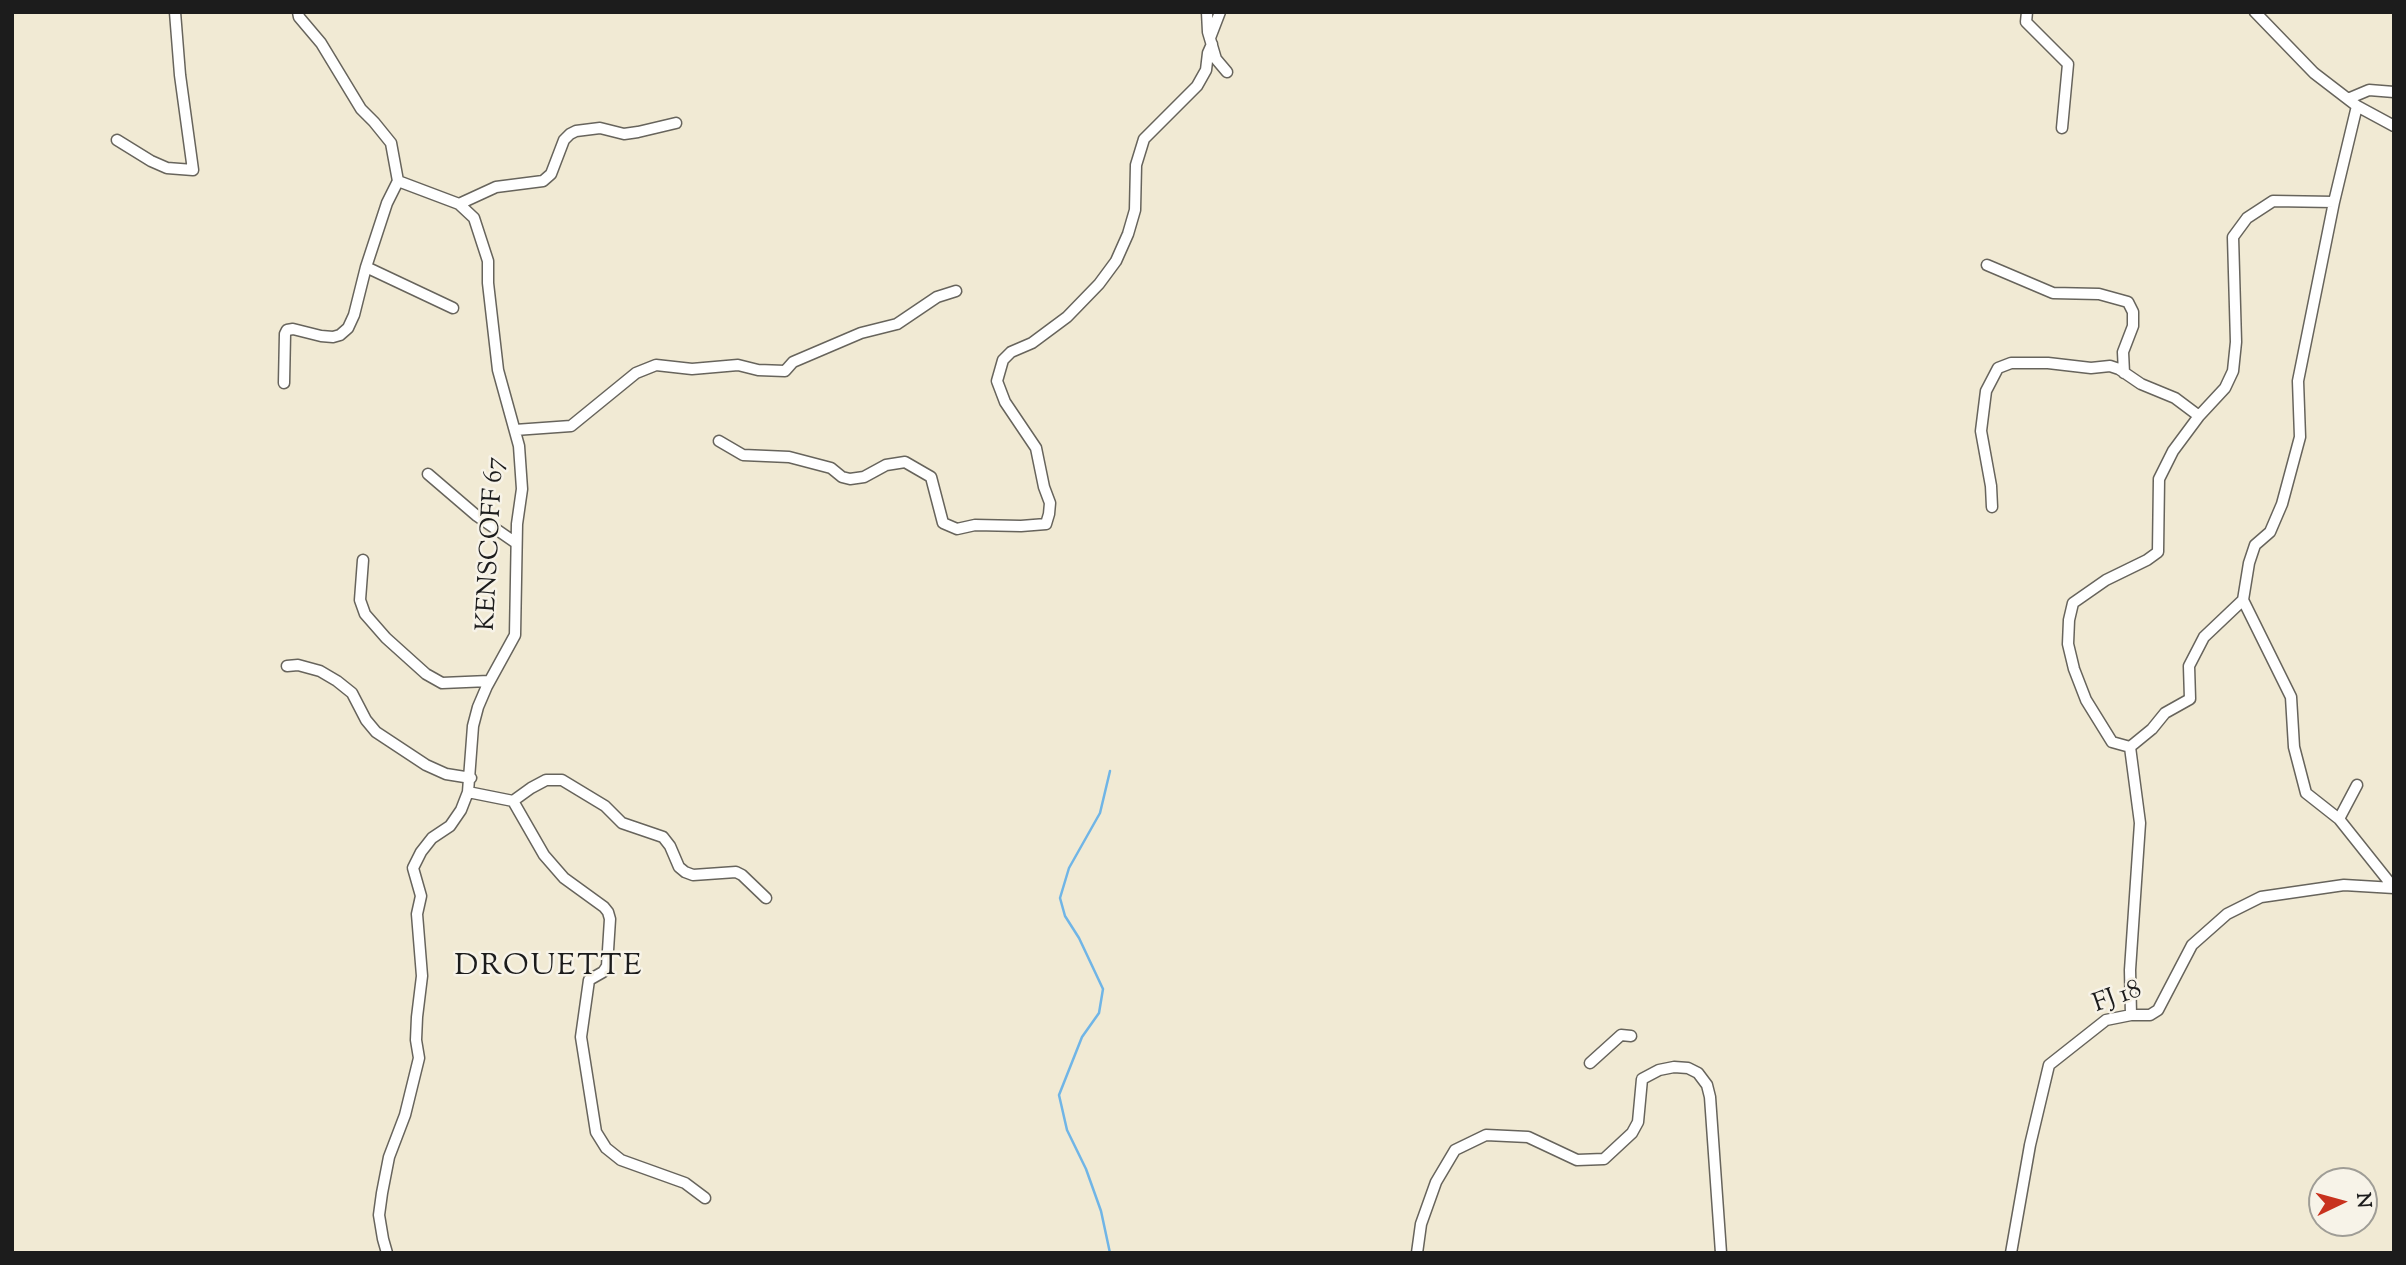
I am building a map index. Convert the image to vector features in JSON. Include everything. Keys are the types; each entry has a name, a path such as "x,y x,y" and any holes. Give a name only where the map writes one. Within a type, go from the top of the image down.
{"street":[{"path":"117,140 167,168 193,170 180,75 175,12"},
{"path":"284,383 286,332 293,329 321,336 340,335 348,328 387,203 398,181 391,143 361,109 321,43 299,17 298,12"},
{"path":"1207,12 1216,59 1227,72"},
{"path":"719,441 743,455 798,459 831,468 842,477 850,479 864,477 886,465 905,462 931,477 943,523 957,529 975,525 1046,524 1050,503 1036,448 1005,402 997,381 1003,360 1011,352 1032,344 1067,317 1099,284 1116,261 1135,210 1136,165 1144,139 1197,86 1206,70 1220,12"},
{"path":"2027,12 2026,22 2068,64 2062,128"},
{"path":"2255,12 2314,72 2353,102 2394,127"},
{"path":"2394,92 2369,89 2353,102 2298,381 2300,437 2282,504 2270,532 2256,545 2252,554 2244,600 2291,697 2294,747 2306,793 2339,819 2394,888"},
{"path":"398,181 459,204 496,187 543,181 551,174 564,141 570,134 600,128 624,134 676,123"},
{"path":"2130,747 2112,742 2086,700 2068,644 2073,603 2106,580 2147,560 2158,551 2159,479 2173,451 2199,416 2225,388 2234,371 2234,237 2247,219 2273,201 2334,202"},
{"name":"KENSCOFF 67","path":"387,1253 379,1215 382,1193 389,1157 405,1115 419,1058 416,1040 422,976 417,914 421,896 413,868 432,838 450,826 461,810 471,778 473,726 489,681 514,635 516,543 522,489 519,446 498,370 488,261 474,218 459,204"},
{"path":"1987,265 2053,293 2099,294 2127,302 2133,312 2133,326 2123,352 2124,373"},
{"path":"366,267 453,308"},
{"path":"515,430 571,426 636,373 656,365 692,369 738,365 758,370 785,371 793,362 861,333 897,324 937,297 956,291"},
{"path":"1992,507 1992,486 1981,431 1986,391 1998,368 2011,363 2048,363 2091,368 2110,366 2141,384 2175,398 2199,416"},
{"path":"428,474 477,516 516,543"},
{"path":"363,559 360,600 365,614 386,638 426,674 442,683 489,681"},
{"path":"2130,747 2152,730 2165,713 2190,699 2189,666 2204,638 2244,600"},
{"path":"287,666 298,665 320,671 337,681 352,693 366,720 376,732 426,765 446,774 471,778"},
{"path":"2130,747 2140,823 2130,970 2131,1015"},
{"path":"468,792 513,801 546,780 562,780 606,806 622,823 663,838 670,846 679,867 685,872 693,875 736,872 766,898"},
{"path":"2339,819 2357,785"},
{"path":"513,801 544,855 564,878 604,907 610,919 607,966 603,972 589,980 581,1037 596,1132 606,1148 621,1160 685,1183 705,1198"},
{"name":"FJ 18","path":"2011,1253 2030,1145 2049,1065 2106,1020 2131,1015 2150,1015 2158,1010 2192,946 2227,914 2261,897 2344,885 2394,888"},
{"path":"1590,1063 1621,1035 1631,1036"},
{"path":"1417,1253 1421,1224 1436,1182 1455,1150 1486,1135 1528,1137 1577,1160 1604,1159 1632,1133 1638,1122 1642,1079 1659,1070 1674,1067 1688,1068 1698,1073 1707,1085 1721,1253"}],"waterway":[{"path":"1110,771 1100,813 1069,868 1060,898 1065,916 1079,938 1103,989 1099,1013 1082,1037 1059,1095 1067,1130 1086,1169 1101,1211 1110,1253"}],"district":[{"name":"DROUETTE","path":"549,969"}]}
